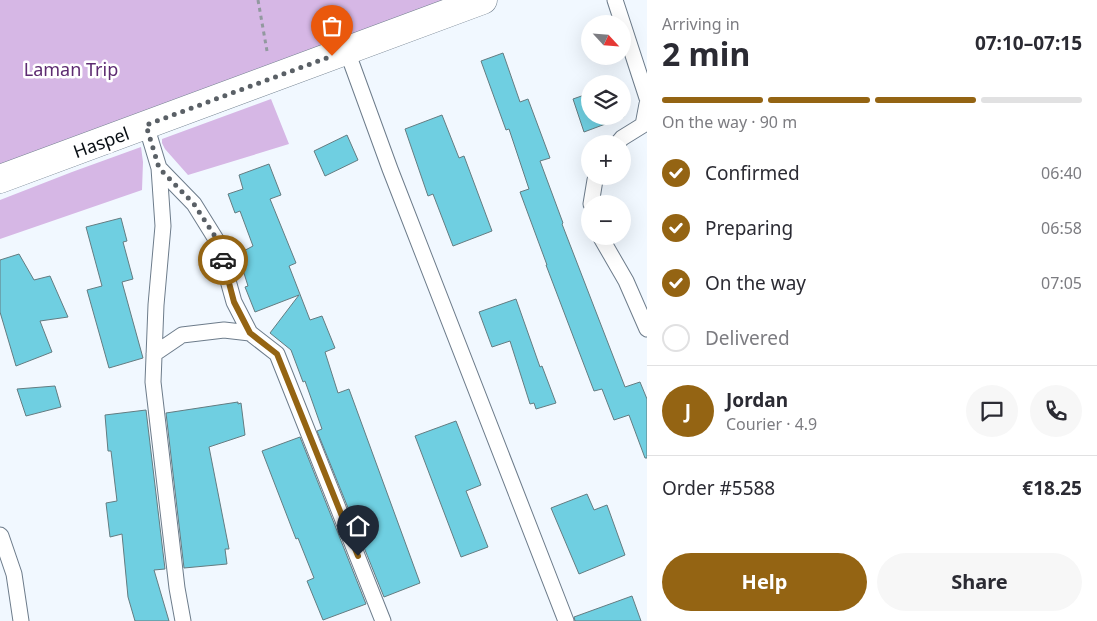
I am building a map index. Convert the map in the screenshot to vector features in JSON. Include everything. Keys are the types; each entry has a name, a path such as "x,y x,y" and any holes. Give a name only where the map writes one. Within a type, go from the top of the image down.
{"street":[{"name":"Haspel","path":"0,179 483,0"}],"lane":[{"path":"615,0 647,98"},
{"path":"347,50 394,178 566,621"},
{"path":"627,135 643,125 647,104"},
{"path":"146,125 159,168 163,226 156,305 153,382 177,588 183,621"},
{"path":"159,168 194,204 218,241 234,302 250,333 277,354 382,621"},
{"path":"605,245 626,281 647,329"},
{"path":"154,354 182,335 224,330 250,333"},
{"path":"0,535 14,574 21,621"}],"path":[{"path":"258,0 272,78"}],"green space":[{"name":"Laman Trip","path":"0,0 464,0 0,172"},
{"path":"271,99 289,144 188,175 162,143 162,139"},
{"path":"141,147 143,162 142,190 0,239 0,200"}],"building":[{"path":"503,53 520,102 528,99 550,158 540,161 562,224 625,387 640,382 647,399 647,458 645,458 629,415 614,420 602,389 594,391 520,192 529,189 509,129 506,130 481,61"},
{"path":"581,96 581,123 573,99"},
{"path":"442,115 459,158 464,156 492,231 453,246 433,194 428,196 405,129"},
{"path":"582,125 603,125 584,132"},
{"path":"347,135 358,160 325,176 314,151"},
{"path":"269,164 281,195 270,199 296,263 289,266 310,320 322,316 335,348 325,352 338,393 349,389 420,583 384,597 317,431 322,429 305,381 303,382 291,350 270,333 299,295 255,312 245,287 248,286 238,254 253,246 240,211 235,213 228,194 243,189 239,175"},
{"path":"121,218 127,241 123,242 133,279 122,282 143,358 109,368 87,290 102,286 86,227"},
{"path":"19,254 34,280 50,276 68,317 40,321 52,352 16,366 0,312 0,260"},
{"path":"516,299 540,367 542,366 556,403 536,409 534,403 530,404 510,341 492,347 479,312"},
{"path":"55,386 61,407 26,416 17,389"},
{"path":"238,402 238,404 241,403 245,435 209,447 229,549 225,549 227,564 184,568 166,413"},
{"path":"146,410 165,569 154,570 169,621 135,621 128,597 122,534 110,537 106,503 117,501 111,451 108,451 105,415"},
{"path":"456,421 481,485 466,491 488,547 461,557 415,436"},
{"path":"300,437 366,604 323,620 307,581 314,578 298,538 296,539 262,451"},
{"path":"587,494 594,510 607,505 625,555 579,574 551,508"},
{"path":"632,596 641,621 575,621 574,617"}],"way so far":[{"path":"223,260 218,241 194,204 159,168 146,125 332,56"}],"route":[{"path":"223,260 234,302 250,333 277,354 358,556"}]}
